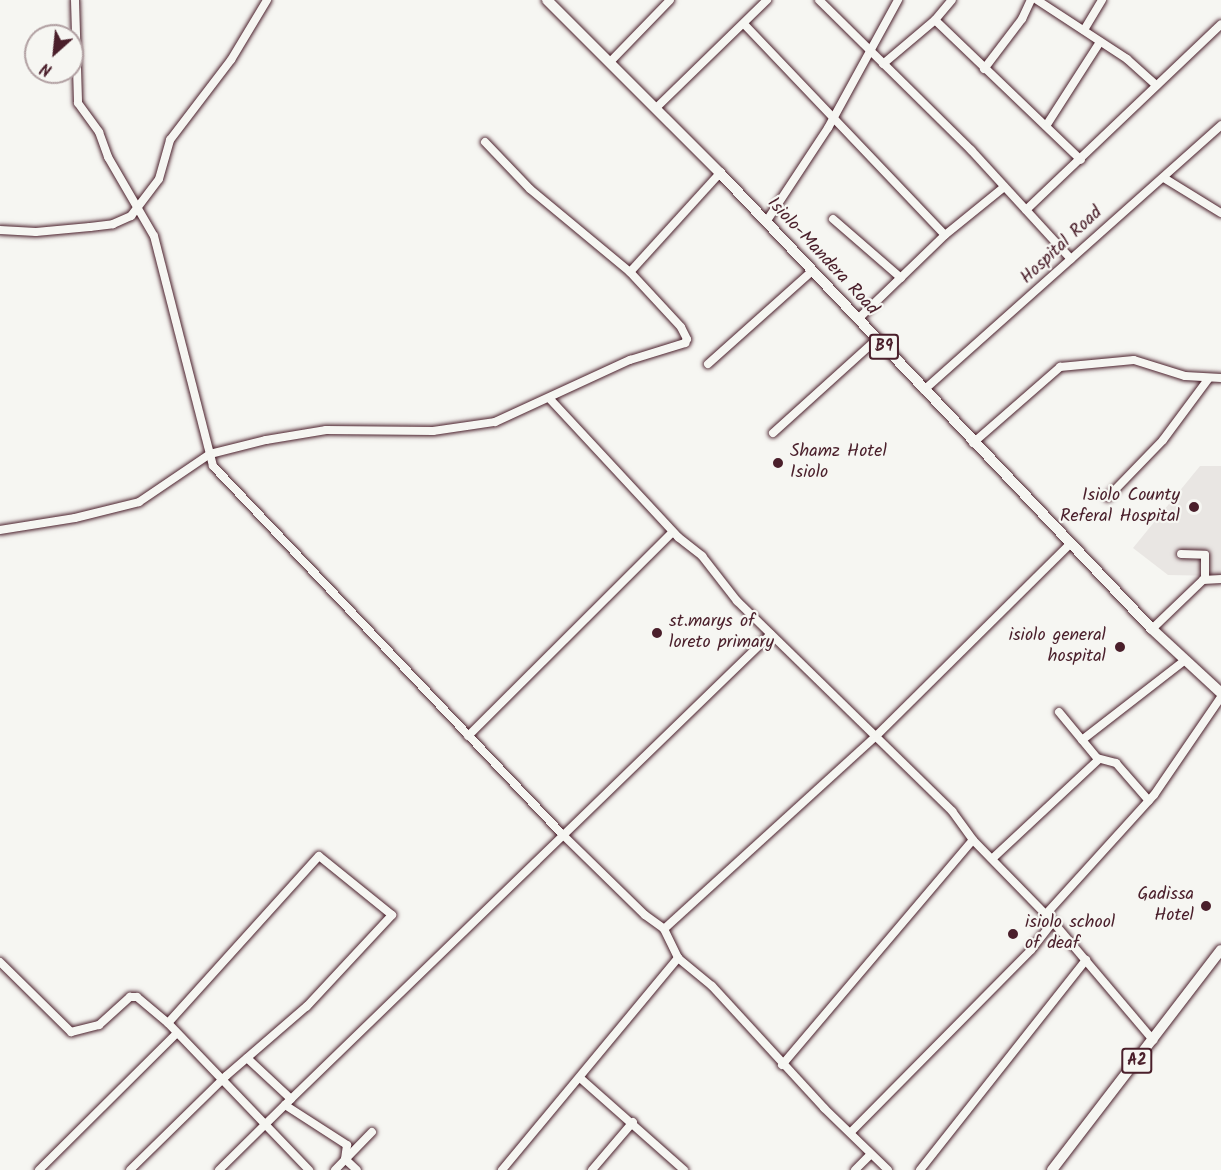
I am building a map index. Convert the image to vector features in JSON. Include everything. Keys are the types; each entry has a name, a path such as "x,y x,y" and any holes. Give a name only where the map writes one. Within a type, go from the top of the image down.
{"highway":[{"name":"Isiolo-Mandera Road","path":"547,0 720,173 973,443 1152,629 1221,695"},
{"name":"A2","path":"1052,1170 1221,950"}],"street":[{"path":"75,0 78,103 99,132 108,158 154,236 213,466 562,834 645,915 664,929 678,958 712,986 782,1065 851,1132 870,1155 888,1170"},
{"path":"0,230 36,232 124,221 159,179 170,140 231,60 267,0"},
{"path":"610,62 670,0"},
{"path":"656,108 766,0"},
{"path":"819,0 1004,187 1071,259"},
{"path":"766,222 780,206 898,0"},
{"path":"883,64 935,20 952,0"},
{"path":"984,69 1022,19 1030,0"},
{"path":"1037,0 1101,42 1156,85"},
{"path":"1084,30 1102,0"},
{"path":"935,20 1081,160"},
{"path":"744,24 834,115 945,235"},
{"path":"1026,210 1221,24"},
{"path":"1046,126 1101,42"},
{"name":"Hospital Road","path":"924,390 1164,178 1217,136 1221,125"},
{"path":"0,530 83,517 139,502 210,454 326,430 419,432 474,427 549,398 630,360 687,342 681,327 630,272 530,189 485,142"},
{"path":"630,272 720,173"},
{"path":"1164,178 1221,213"},
{"path":"858,319 945,235 1004,187"},
{"path":"833,219 902,278"},
{"path":"708,364 812,271"},
{"path":"773,433 877,339"},
{"path":"973,443 1060,367 1134,360 1185,376 1221,378"},
{"path":"1108,497 1163,440 1209,378"},
{"path":"549,398 673,532 702,556 725,587 952,811 973,840 1053,921 1153,1040"},
{"path":"468,736 673,532"},
{"path":"664,929 876,736 1070,544"},
{"path":"1181,554 1204,554 1205,579"},
{"path":"1152,629 1205,579 1221,579"},
{"path":"219,1170 444,954 501,892 771,634"},
{"path":"1082,740 1185,660"},
{"path":"1046,914 1149,801 1221,695"},
{"path":"1059,712 1099,759 1116,763 1149,801"},
{"path":"993,858 1099,759"},
{"path":"782,1065 973,840"},
{"path":"130,1170 222,1080 307,1006 392,915 319,856 168,1023"},
{"path":"851,1132 1031,950 1053,921"},
{"path":"502,1170 678,958"},
{"path":"920,1170 1086,960"},
{"path":"0,962 71,1032 99,1025 130,997 137,997 168,1023 176,1034 309,1170"},
{"path":"39,1170 176,1034"},
{"path":"247,1058 288,1102 346,1145 345,1159"},
{"path":"580,1078 633,1122 684,1170"},
{"path":"592,1170 633,1122"},
{"path":"335,1170 372,1132"},
{"path":"855,1170 870,1155"},
{"path":"345,1159 357,1170"}],"shaded area":[{"name":"Isiolo County Referal Hospital","path":"1200,466 1221,466 1221,576 1168,575 1133,548"}],"place":[{"name":"Shamz Hotel Isiolo","path":"778,463"},
{"name":"Isiolo County Referal Hospital","path":"1194,507"},
{"name":"st.marys of loreto primary","path":"657,633"},
{"name":"isiolo general hospital","path":"1120,647"},
{"name":"Gadissa Hotel","path":"1206,906"},
{"name":"isiolo school of deaf","path":"1013,934"}]}
